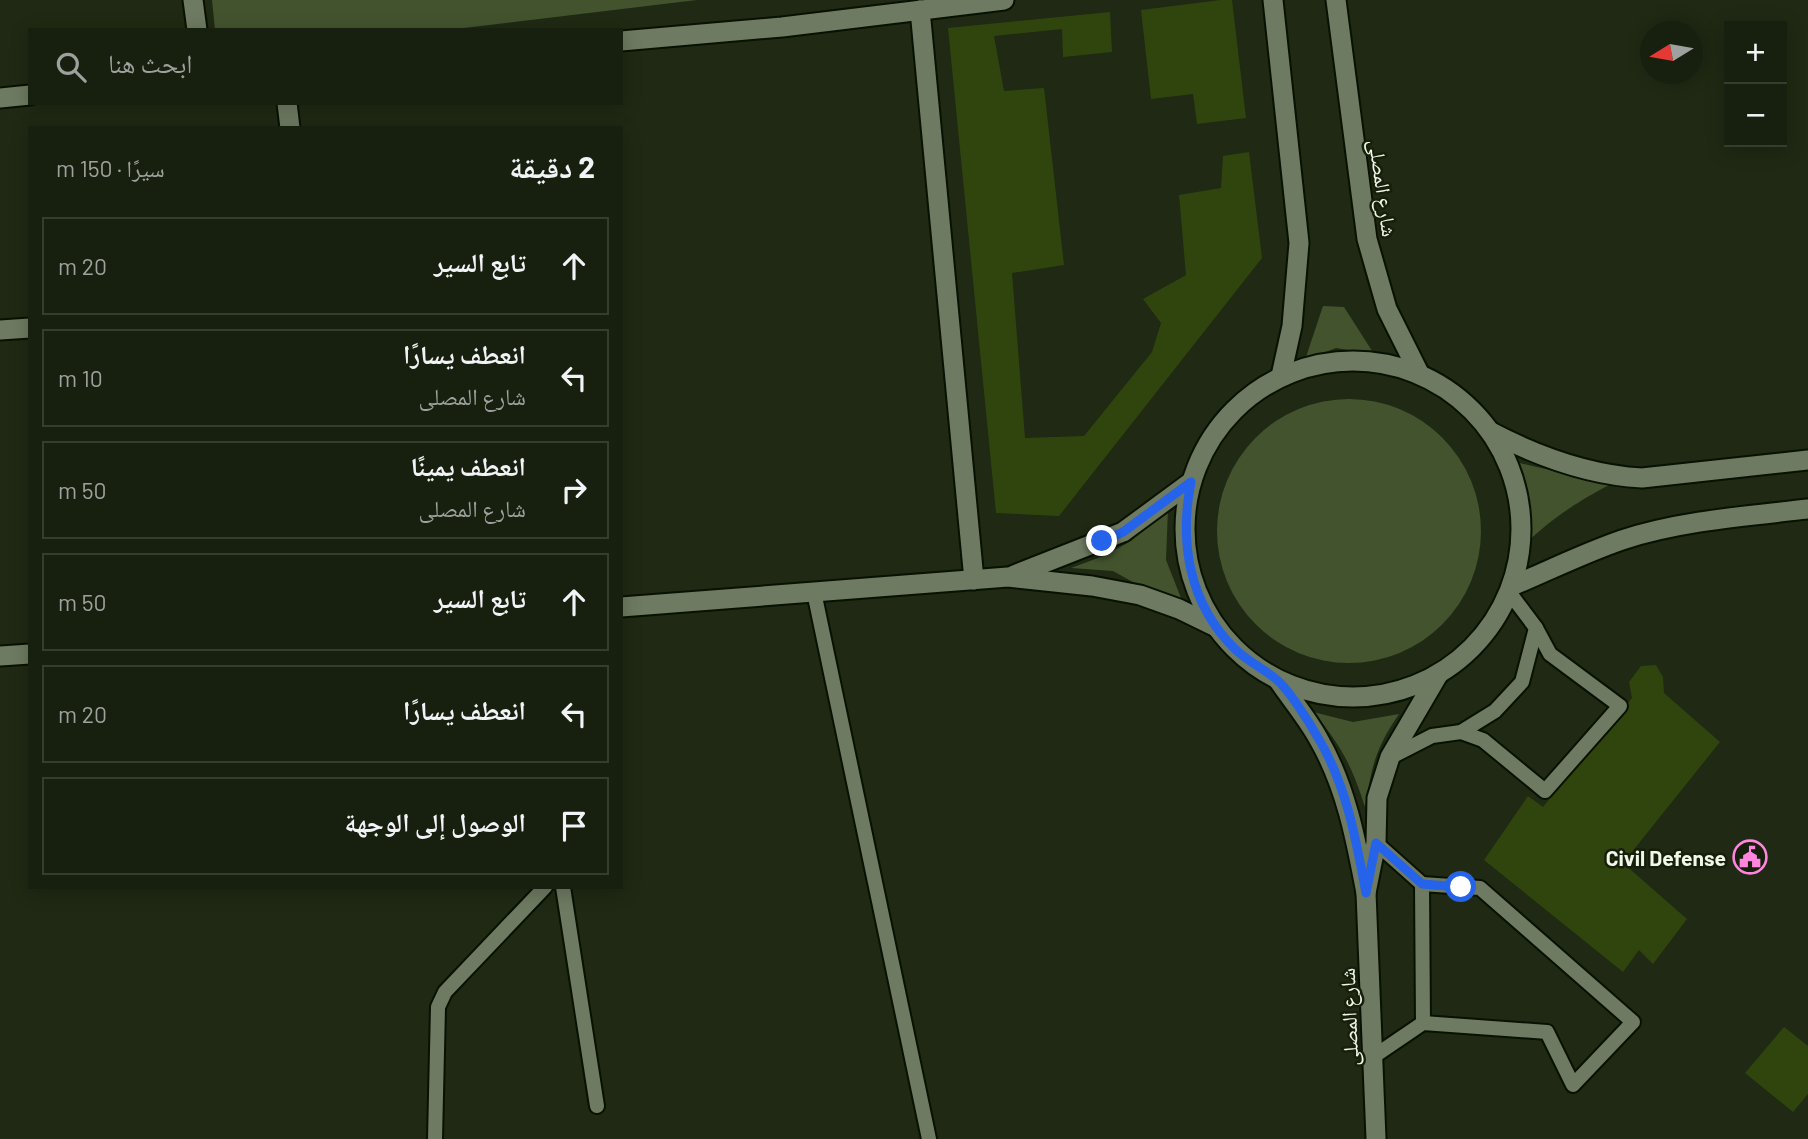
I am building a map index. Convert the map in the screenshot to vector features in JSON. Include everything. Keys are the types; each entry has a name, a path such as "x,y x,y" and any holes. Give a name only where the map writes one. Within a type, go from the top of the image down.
{"street":[{"path":"193,0 197,28"},
{"path":"623,41 782,27 1004,0"},
{"path":"1273,0 1299,243 1292,326 1281,376"},
{"name":"شارع المصلى","path":"1336,0 1367,239 1387,309 1419,373"},
{"path":"920,10 974,580"},
{"path":"0,98 28,95"},
{"path":"287,105 290,126"},
{"path":"0,330 28,328"},
{"path":"1354,360 1392,364 1419,373 1447,388 1463,401 1490,431 1506,459 1517,490 1521,522 1520,555 1511,589 1500,613 1483,637 1462,658 1438,675 1408,689 1376,697 1342,698 1309,692 1278,680 1255,666 1234,648 1216,627 1201,601 1190,572 1185,522 1191,482 1199,460 1225,419 1241,402 1281,376 1307,366 1354,360"},
{"path":"1490,431 1522,448 1568,466 1619,477 1642,478 1808,460"},
{"path":"1008,577 1123,532 1191,482"},
{"path":"1511,589 1620,541 1643,534 1750,515 1808,509"},
{"path":"623,607 1008,577 1092,586 1140,595 1179,609 1216,627"},
{"path":"0,656 28,654"},
{"name":"شارع المصلى","path":"1366,893 1376,843 1377,799 1390,757 1438,675"},
{"name":"شارع المصلى","path":"1278,680 1318,737 1337,776 1354,829 1366,893 1376,1139"}],"lane":[{"path":"1461,732 1483,740 1545,791 1620,706 1550,654 1511,589"},
{"path":"814,592 929,1139"},
{"path":"1390,757 1432,736 1461,732 1495,711 1522,682 1536,628"},
{"path":"1373,1057 1423,1023 1547,1032 1573,1085 1633,1022 1480,888 1422,884 1376,843"},
{"path":"1422,884 1423,1023"},
{"path":"435,1139 438,1007 445,992 543,889"},
{"path":"563,889 597,1106"}],"green space":[{"path":"212,0 697,0 464,28 215,28"},
{"path":"1323,306 1344,307 1374,354 1336,348 1305,360"},
{"path":"1336,399 1362,399 1387,404 1411,414 1443,437 1459,457 1471,480 1479,505 1479,557 1471,582 1459,605 1443,625 1423,641 1387,658 1362,663 1336,663 1311,658 1287,648 1255,625 1239,605 1222,569 1217,544 1217,518 1222,493 1232,469 1255,437 1275,421 1311,404"},
{"path":"1515,462 1593,480 1619,480 1571,507 1528,541 1529,500"},
{"path":"1168,509 1166,560 1183,603 1140,586 1113,571 1071,568 1106,555 1131,541"},
{"path":"1313,712 1353,722 1399,714 1376,758 1365,807 1345,756"}],"building":[{"path":"1232,0 1246,118 1197,124 1193,94 1151,99 1141,10"},
{"path":"1110,12 1112,52 1063,57 1062,29 994,36 1004,91 1044,88 1064,265 1012,273 1025,438 1084,436 1152,352 1161,323 1143,299 1186,275 1179,195 1221,188 1223,156 1249,152 1262,258 1059,516 996,513 948,28"},
{"path":"1656,665 1663,677 1664,693 1720,742 1623,863 1687,919 1653,964 1639,950 1623,972 1484,860 1528,796 1543,807 1632,698 1629,682 1641,666"},
{"path":"1784,1027 1808,1046 1808,1094 1793,1112 1745,1073"}],"place":[{"name":"Civil Defense","path":"1750,857"}],"route":[{"path":"1102,541 1123,532 1191,482 1185,542 1190,572 1201,601 1216,627 1234,648 1255,666 1278,680 1318,737 1337,776 1354,829 1366,893 1376,843 1422,884 1461,887"}]}
